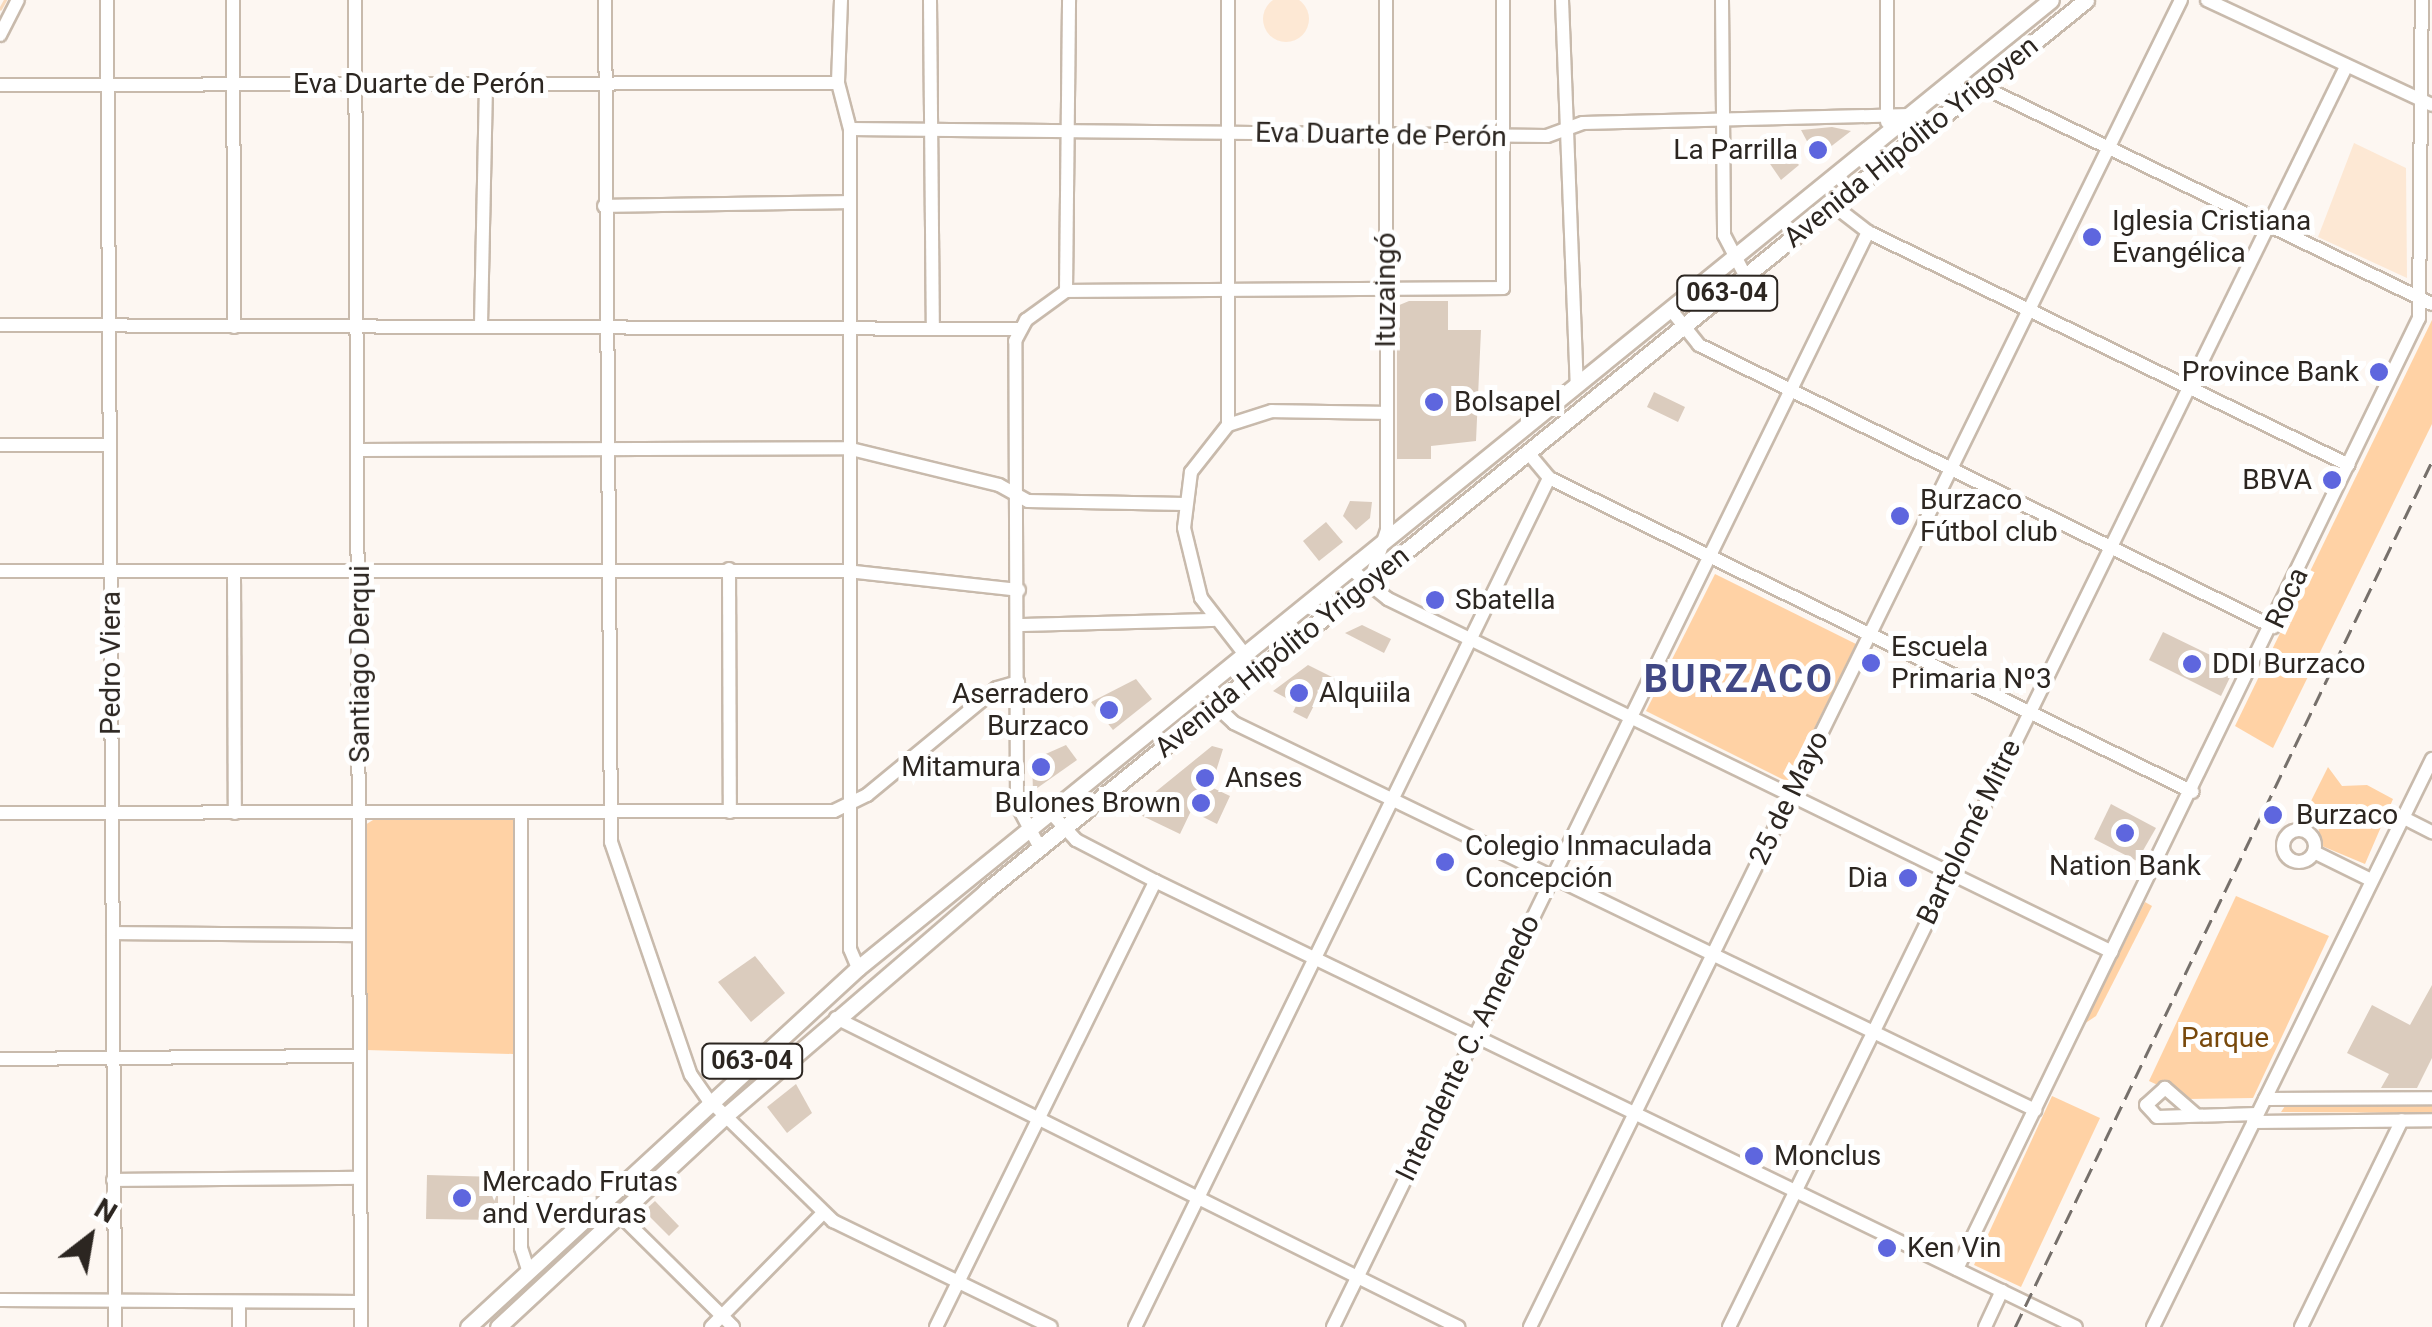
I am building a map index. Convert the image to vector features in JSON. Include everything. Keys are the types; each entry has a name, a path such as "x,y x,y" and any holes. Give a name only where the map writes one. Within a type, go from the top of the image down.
{"main road":[{"name":"Avenida Hipólito Yrigoyen","path":"468,1327 708,1098 858,968 2052,0"},
{"name":"Avenida Hipólito Yrigoyen","path":"498,1327 724,1116 836,1018 2081,2"}],"street":[{"path":"0,34 18,0"},
{"name":"Pedro Viera","path":"108,0 106,326 114,1327"},
{"path":"233,0 234,327"},
{"name":"Santiago Derqui","path":"355,0 361,1327"},
{"path":"605,0 606,814 690,1075 724,1116 823,1213 1052,1327"},
{"path":"841,0 838,83 850,129 850,950 858,968"},
{"path":"930,0 933,326"},
{"path":"1066,291 1069,0"},
{"path":"1228,0 1228,424"},
{"name":"Ituzaingó","path":"1371,578 1385,541 1386,0"},
{"path":"0,325 357,328 606,323 1018,329 1066,291 1491,292 1505,282 1504,0"},
{"path":"1562,0 1577,384"},
{"path":"1722,0 1724,236 1732,259 1746,277"},
{"path":"1887,0 1887,134"},
{"name":"25 de Mayo","path":"1530,1327 2181,0"},
{"path":"2207,0 2428,105"},
{"name":"Roca","path":"1957,1269 2193,792 2428,303 2428,105 2422,0"},
{"name":"Bartolomé Mitre","path":"1729,1327 2345,68"},
{"name":"Eva Duarte de Perón","path":"0,85 838,83"},
{"path":"481,324 486,84"},
{"path":"1982,86 2428,303"},
{"name":"Eva Duarte de Perón","path":"850,129 933,133 1506,136 1569,127 1910,115"},
{"path":"604,206 848,202"},
{"path":"1834,205 1868,232 2349,465"},
{"name":"Intendente C. Amenedo","path":"1333,1327 1868,232"},
{"path":"1671,310 1683,329 1790,391 2273,627"},
{"path":"1018,329 1017,805 1027,832 1040,848"},
{"path":"1246,656 1214,620 1188,565 1185,504 1195,462 1228,424 1272,411 1386,413"},
{"path":"0,445 109,445"},
{"path":"358,450 847,448 999,484 1020,497 1185,504"},
{"path":"1530,454 1549,478 2193,792"},
{"path":"1134,1327 1549,478"},
{"path":"729,570 730,812"},
{"path":"1352,570 1371,578 1388,599 2112,952"},
{"path":"0,572 847,572 1019,590"},
{"path":"234,574 235,813"},
{"path":"1019,626 1214,620"},
{"path":"0,814 521,815 848,808 997,688 1018,682"},
{"path":"1216,706 1234,723 1870,1034 2035,1110"},
{"path":"2153,1327 2432,759"},
{"path":"1051,813 1064,829 1155,881 1794,1194 2076,1327"},
{"path":"521,815 521,1248 528,1270"},
{"path":"2402,817 2432,832"},
{"path":"2314,852 2371,880"},
{"path":"936,1327 1155,881"},
{"path":"113,933 359,935"},
{"path":"836,1018 1036,1121 1458,1327"},
{"path":"0,1059 360,1056"},
{"path":"2265,1099 2432,1098"},
{"path":"2194,1114 2432,1120"},
{"path":"2301,1327 2402,1120"},
{"path":"113,1180 360,1178"},
{"path":"711,1327 823,1213"},
{"path":"620,1215 733,1327"},
{"path":"1986,1327 2002,1291"},
{"path":"0,1300 360,1302"},
{"path":"239,1302 239,1327"}],"shaded area":[{"path":"1286,-4 1302,3 1309,19 1302,35 1286,42 1270,35 1263,19 1270,3"},
{"path":"2354,143 2406,168 2407,278 2318,237"}],"green space":[{"path":"2432,320 2432,424 2273,748 2235,726"},
{"path":"1715,574 1856,644 1788,782 1646,711"},
{"path":"2328,767 2342,786 2367,785 2393,799 2365,864 2322,846 2317,822 2304,815"},
{"path":"373,820 513,820 513,1054 366,1050 365,825"},
{"name":"Parque","path":"2236,896 2329,936 2253,1098 2188,1099 2149,1081"},
{"path":"2145,902 2152,906 2096,1016 2084,1024"},
{"path":"2052,1096 2100,1118 2021,1287 1974,1265"},
{"path":"2432,1104 2432,1113 2281,1112 2285,1106"}],"building":[{"name":"La Parrilla","path":"1832,127 1851,131 1816,158 1801,130"},
{"path":"1786,150 1799,165 1781,180 1766,158"},
{"name":"Bolsapel","path":"1409,301 1448,301 1448,330 1481,330 1476,441 1431,446 1431,459 1397,459 1397,306"},
{"path":"1654,392 1685,407 1678,422 1647,407"},
{"path":"1350,501 1372,502 1370,518 1356,530 1343,516"},
{"path":"1326,522 1343,542 1319,561 1303,541"},
{"path":"1362,625 1391,639 1384,653 1345,633"},
{"name":"DDI Burzaco","path":"2163,632 2235,667 2221,696 2149,660"},
{"name":"Alquiila","path":"1308,665 1366,694 1360,707 1323,688 1307,719 1293,712 1297,704 1273,691"},
{"path":"1136,679 1152,699 1113,730 1091,702"},
{"path":"1066,745 1077,760 1033,791 1032,760"},
{"path":"1212,746 1223,749 1211,787 1230,796 1217,824 1191,811 1180,834 1132,811"},
{"name":"Nation Bank","path":"2111,804 2156,828 2137,861 2094,839"},
{"path":"755,956 785,993 751,1022 718,982"},
{"path":"2432,985 2432,1058 2417,1088 2381,1088 2389,1074 2347,1053 2372,1005 2410,1025"},
{"path":"796,1084 812,1113 787,1133 767,1107"},
{"name":"Mercado Frutas and Verduras","path":"427,1175 498,1177 498,1220 426,1219"},
{"path":"655,1201 679,1226 669,1236 644,1211"}],"waterway":[{"path":"0,9 5,0"}],"railway":[{"path":"2015,1327 2432,461"}],"place":[{"name":"La Parrilla","path":"1818,150"},
{"name":"Iglesia Cristiana Evangélica","path":"2092,237"},
{"name":"Province Bank","path":"2379,372"},
{"name":"Bolsapel","path":"1434,402"},
{"name":"BBVA","path":"2332,480"},
{"name":"Burzaco Fútbol club","path":"1900,516"},
{"name":"Sbatella","path":"1435,600"},
{"name":"Escuela Primaria Nº3","path":"1871,663"},
{"name":"DDI Burzaco","path":"2192,664"},
{"name":"Alquiila","path":"1299,693"},
{"name":"Aserradero Burzaco","path":"1109,710"},
{"name":"Mitamura","path":"1041,767"},
{"name":"Anses","path":"1205,778"},
{"name":"Bulones Brown","path":"1201,803"},
{"name":"Burzaco","path":"2273,815"},
{"name":"Nation Bank","path":"2125,833"},
{"name":"Colegio Inmaculada Concepción","path":"1445,862"},
{"name":"Dia","path":"1908,878"},
{"name":"Monclus","path":"1754,1156"},
{"name":"Mercado Frutas and Verduras","path":"462,1198"},
{"name":"Ken Vin","path":"1887,1248"}],"district":[{"name":"BURZACO","path":"1739,680"}]}
